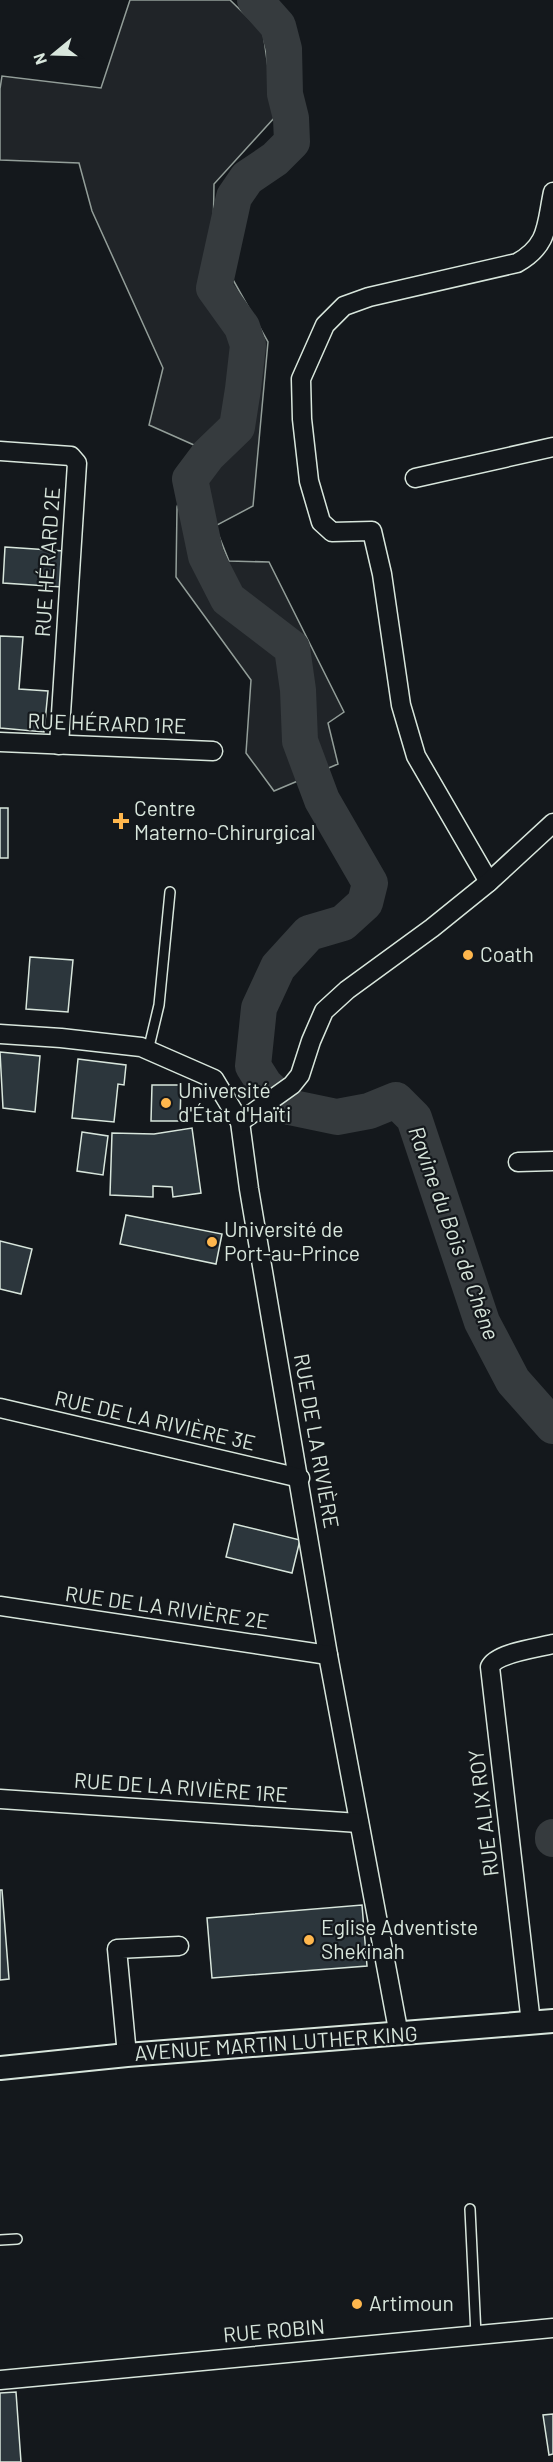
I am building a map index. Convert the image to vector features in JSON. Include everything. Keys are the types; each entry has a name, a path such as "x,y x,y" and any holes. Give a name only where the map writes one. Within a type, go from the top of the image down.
{"street":[{"path":"489,882 416,756 401,705 382,574 372,531 332,531 321,522 309,481 302,419 302,379 325,325 344,306 369,297 517,263 533,254 543,238 553,192"},
{"path":"415,478 553,447"},
{"name":"RUE HÉRARD 2E","path":"0,451 71,456 77,464 59,744"},
{"name":"RUE HÉRARD 1RE","path":"0,742 213,751"},
{"path":"240,1122 272,1101 292,1085 300,1075 324,1011 347,990 432,928 489,882 553,823"},
{"name":"RUE DE LA RIVIÈRE","path":"0,1034 141,1047 214,1079 240,1122 249,1189 300,1478 328,1654 399,2035"},
{"path":"518,1162 553,1161"},
{"name":"RUE DE LA RIVIÈRE 3E","path":"0,1408 300,1478"},
{"name":"RUE DE LA RIVIÈRE 2E","path":"0,1606 328,1654"},
{"name":"RUE ALIX ROY","path":"542,2022 490,1667 500,1658 553,1644"},
{"name":"RUE DE LA RIVIÈRE 1RE","path":"0,1799 359,1823"},
{"path":"128,2055 117,1949 179,1946"},
{"name":"AVENUE MARTIN LUTHER KING","path":"0,2068 128,2055 542,2022"},
{"name":"RUE ROBIN","path":"0,2380 553,2328"}],"lane":[{"path":"148,1051 159,1005 170,892"},
{"path":"470,2209 477,2335"},
{"path":"0,2240 17,2239"}],"shaded area":[{"path":"130,0 230,0 263,32 275,117 214,184 213,244 268,342 253,506 215,526 229,561 269,562 344,712 328,723 338,764 274,791 246,753 251,680 176,577 177,507 194,445 149,425 163,368 92,211 79,163 0,160 2,76 101,88"}],"building":[{"path":"5,547 64,551 62,587 3,583"},
{"path":"0,636 23,637 19,689 48,691 44,732 0,728"},
{"path":"0,808 8,808 8,858 0,858"},
{"path":"30,957 73,960 68,1012 26,1009"},
{"path":"0,1052 40,1056 35,1112 3,1108"},
{"path":"78,1059 126,1065 124,1085 118,1084 114,1122 72,1118"},
{"name":"Université d'État d'Haïti","path":"152,1085 181,1085 180,1121 151,1121"},
{"path":"192,1128 201,1193 173,1197 172,1187 153,1186 153,1197 110,1195 112,1133 154,1134"},
{"path":"82,1132 108,1136 103,1175 77,1171"},
{"path":"126,1215 222,1234 216,1264 120,1244"},
{"path":"0,1241 32,1249 21,1294 0,1289"},
{"path":"234,1524 300,1540 292,1573 226,1557"},
{"path":"0,1890 2,1890 9,1979 0,1980"},
{"path":"362,1905 367,1966 212,1978 207,1918"},
{"path":"16,2392 21,2462 0,2462 0,2393"},
{"path":"553,2414 553,2454 549,2455 543,2415"}],"waterway":[{"name":"Ravine du Bois de Chêne","path":"255,0 278,26 284,49 285,94 291,118 292,142 275,159 247,178 234,197 214,288 242,327 248,345 243,389 237,427 208,455 190,479 206,556 228,599 292,648 298,690 300,741 322,800 370,883 365,903 343,923 309,933 278,967 259,1008 253,1066 265,1085 289,1107 337,1117 369,1111 396,1100 414,1118 482,1322 513,1381 553,1426"}],"place":[{"name":"Centre Materno-Chirurgical","path":"121,821"},
{"name":"Coath","path":"468,955"},
{"name":"Université d'État d'Haïti","path":"166,1103"},
{"name":"Université de Port-au-Prince","path":"212,1242"},
{"name":"Eglise Adventiste Shekinah","path":"309,1940"},
{"name":"Artimoun","path":"357,2304"}]}
